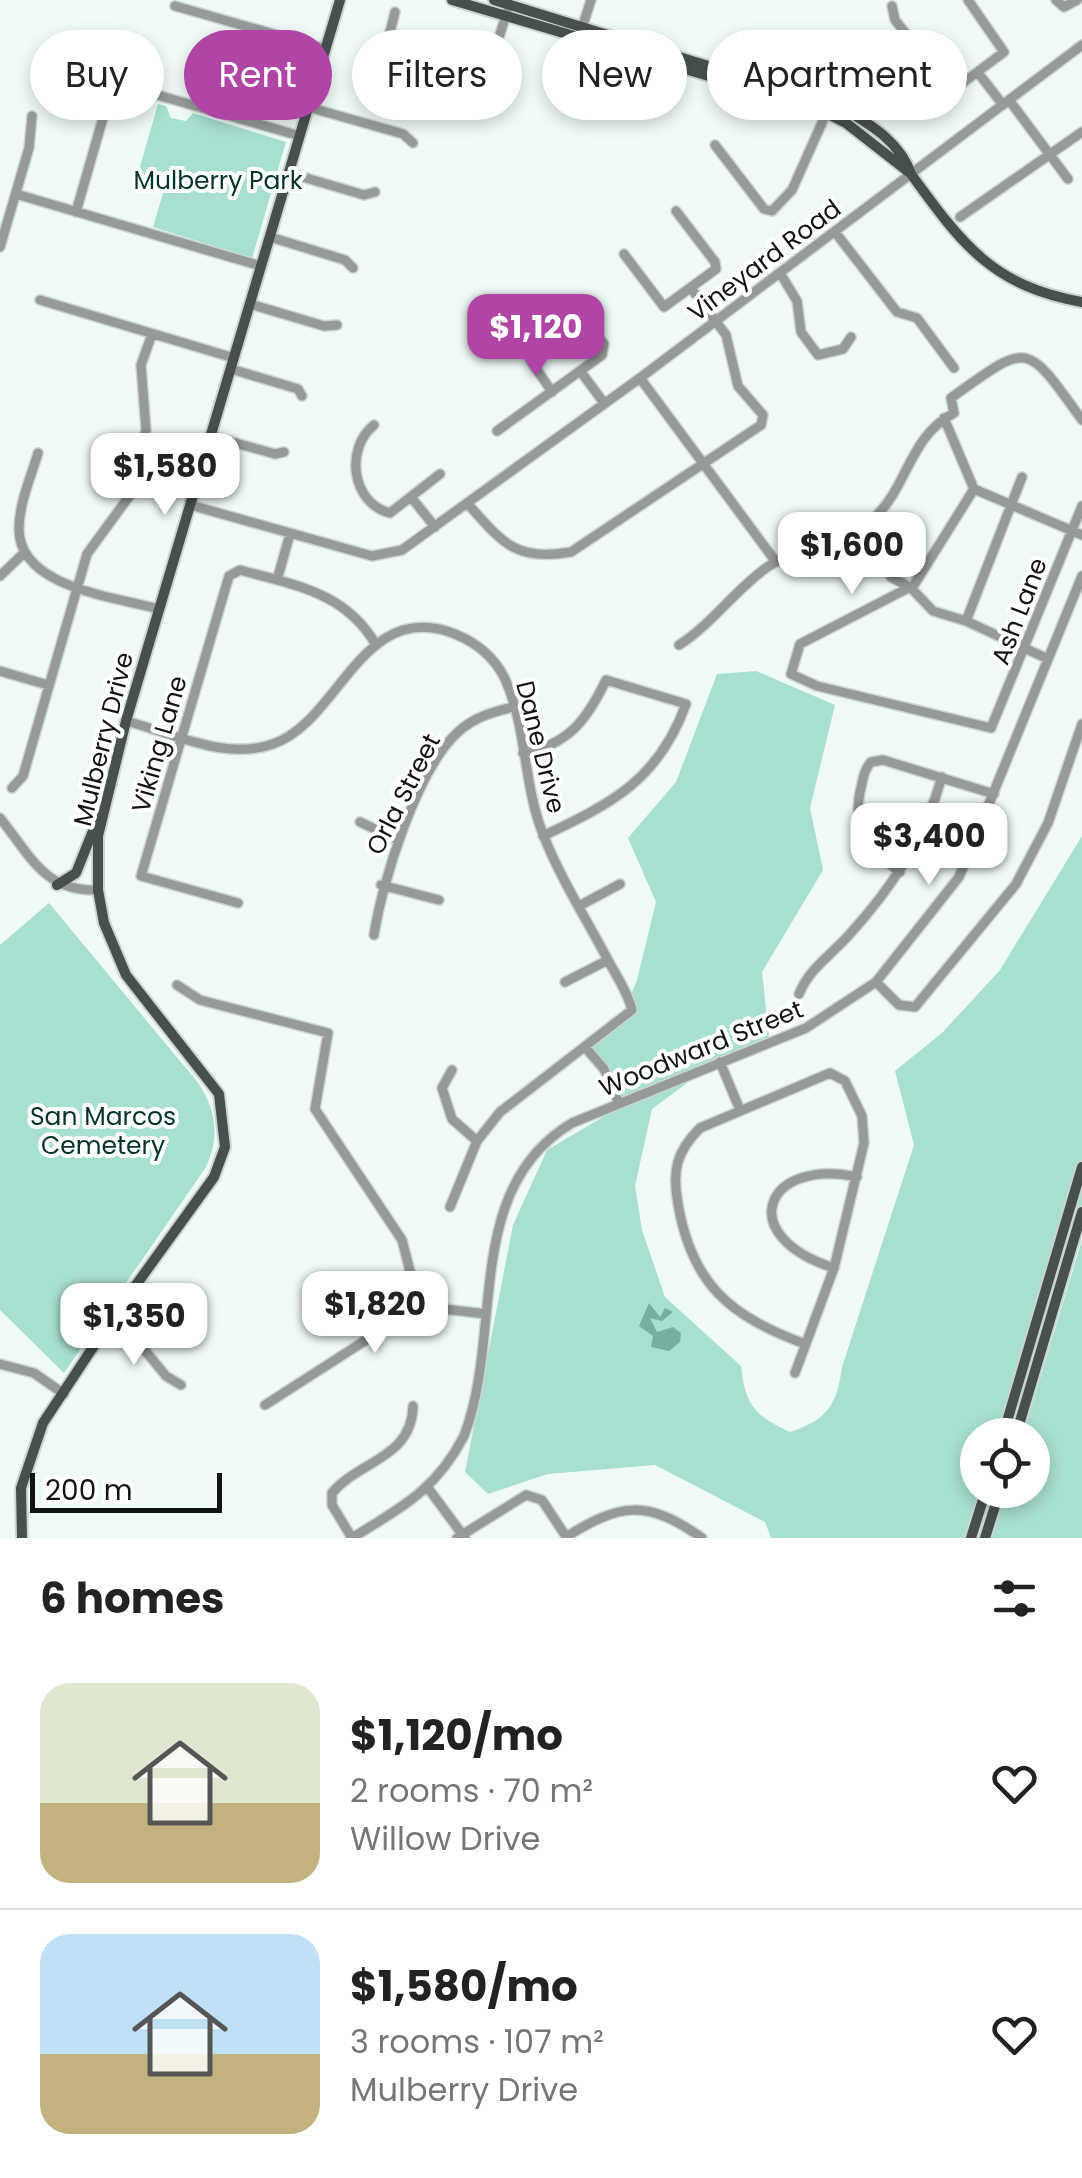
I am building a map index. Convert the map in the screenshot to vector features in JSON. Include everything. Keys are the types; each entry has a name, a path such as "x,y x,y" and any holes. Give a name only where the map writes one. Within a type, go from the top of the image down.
{"main road":[{"name":"Mulberry Drive","path":"331,30 340,0"},
{"path":"452,0 508,7"},
{"path":"494,0 575,30"},
{"name":"Mulberry Drive","path":"22,1538 20,1488 30,1455 115,1314 214,1177 226,1136 219,1094 126,974 104,923 98,890 103,810 304,120"},
{"path":"845,120 911,174 964,244 988,267 1049,296 1082,302"},
{"path":"57,884 76,872 91,829 103,810"},
{"path":"1008,1418 1082,1167"},
{"path":"1043,1300 1068,1257 1066,1246 1076,1209 1074,1194"},
{"path":"1021,1418 1082,1212"},
{"path":"971,1538 980,1508"},
{"path":"985,1538 994,1508"}],"street":[{"path":"582,30 591,0"},
{"path":"892,6 895,20 948,90 956,90 1004,52 968,0"},
{"path":"1056,0 1064,7 1078,0"},
{"path":"175,6 259,30"},
{"path":"396,12 385,52 476,81 487,75 508,7"},
{"name":"Vineyard Road","path":"190,505 379,556 402,550 640,378 1082,46"},
{"path":"979,74 1068,179"},
{"path":"76,212 109,82 300,136"},
{"path":"332,114 403,134 413,143"},
{"path":"0,247 32,135 32,120"},
{"path":"715,145 764,209 772,211 792,190 824,120"},
{"path":"960,216 1082,132"},
{"path":"289,173 364,195 375,192"},
{"path":"16,194 261,266"},
{"path":"624,254 660,305 667,306 716,269 716,262 676,212"},
{"path":"835,232 897,312 917,318 954,368"},
{"path":"270,238 345,260 353,268"},
{"path":"780,273 797,301 801,332 818,355 842,348 850,337"},
{"path":"467,503 503,543 544,557 571,552 760,424 764,415 738,386 726,335 691,288"},
{"path":"40,300 152,334 298,389 302,396"},
{"path":"250,304 324,326 337,325"},
{"path":"498,431 581,372 604,350 586,324"},
{"path":"12,788 23,776 87,554 134,492 145,452 141,365 152,334"},
{"path":"679,644 776,562 824,548 875,518 888,501 909,457 954,412 952,398 1002,360 1019,356 1037,363 1082,420"},
{"path":"531,361 552,392"},
{"path":"581,372 604,403"},
{"path":"640,378 776,562"},
{"path":"944,418 974,489 1077,532"},
{"path":"374,425 357,446 354,466 360,486 380,510 390,513 440,474"},
{"path":"210,436 275,454 284,452"},
{"path":"38,453 21,509 20,537 25,552 46,574 159,609"},
{"path":"966,620 1022,477"},
{"path":"910,588 974,489"},
{"path":"412,497 435,527"},
{"name":"Ash Lane","path":"910,588 800,644 791,674 817,686 990,728 1077,532 1082,506"},
{"path":"290,534 277,580 338,602 359,619 376,645"},
{"path":"0,576 25,552"},
{"name":"Viking Lane","path":"238,904 141,876 228,576 240,570 277,580"},
{"name":"Woodward Street","path":"352,1538 428,1488 447,1469 470,1421 501,1213 520,1170 550,1136 618,1103 806,1028 876,982 960,877 1082,576"},
{"path":"891,577 910,588 932,611 966,620 1048,659"},
{"path":"1068,608 1082,616"},
{"name":"Dane Drive","path":"126,721 244,750 279,743 298,730 376,645 419,628 454,634 489,656 504,676 514,707 543,836 632,1010 586,1046"},
{"path":"0,672 48,686"},
{"path":"523,753 556,744 570,734 589,716 606,680 686,704 676,732 647,774 590,814 543,836"},
{"name":"Orla Street","path":"374,936 382,885 398,840 454,735 476,718 514,707"},
{"path":"876,982 899,1005 916,1007 992,916 1041,837 1082,724"},
{"path":"900,872 864,841 859,828 857,806 866,768 883,760 994,794"},
{"path":"799,994 805,978 848,936 900,872 924,830 942,777"},
{"path":"0,818 57,884 74,890 98,890"},
{"path":"360,822 398,840"},
{"path":"579,906 620,884"},
{"path":"382,885 438,900"},
{"path":"565,982 608,960"},
{"path":"177,985 200,1000 328,1033 315,1110 402,1240 419,1306"},
{"path":"450,1207 477,1141 500,1112 586,1046 604,1069 618,1103"},
{"path":"720,1062 740,1110"},
{"path":"452,1070 442,1088 446,1110 477,1141"},
{"path":"795,1373 834,1268 864,1143 862,1116 839,1074 830,1073 700,1128 678,1158 674,1180 684,1240 703,1276 729,1306 749,1320 805,1344"},
{"path":"834,1268 810,1260 787,1245 771,1219 771,1202 775,1193 807,1177 824,1173 857,1176"},
{"path":"265,1404 419,1306 486,1314"},
{"path":"115,1314 166,1376 181,1385"},
{"path":"0,1364 34,1373 64,1394"},
{"path":"352,1538 332,1505 332,1493 402,1442 412,1425 413,1406"},
{"path":"428,1488 462,1537 526,1495 542,1500 567,1537 606,1512 634,1508 702,1538"}],"green space":[{"name":"Mulberry Park","path":"164,106 171,118 215,120 286,142 252,258 153,227 164,190 162,184 137,177 153,120 164,120"},
{"path":"756,671 835,705 810,808 823,870 762,972 769,1037 710,1066 652,1109 635,1186 642,1230 665,1297 741,1366 749,1400 768,1420 790,1432 813,1422 828,1409 914,1145 895,1071 943,1032 1000,970 1082,836 1082,1228 1026,1418 960,1418 960,1508 1050,1508 1050,1418 1028,1418 1082,1240 1082,1538 771,1538 765,1522 655,1465 548,1474 488,1494 465,1472 513,1225 547,1150 637,1097 619,1103 586,1047 620,1021 637,980 656,902 628,838 676,782 717,674"},
{"name":"San Marcos Cemetery","path":"49,903 199,1084 214,1124 206,1167 64,1373 0,1310 0,945"}],"shaded area":[{"path":"649,1303 660,1317 665,1308 673,1312 662,1321 650,1318 657,1332 673,1327 681,1333 680,1342 669,1351 651,1347 653,1336 639,1326"}]}
